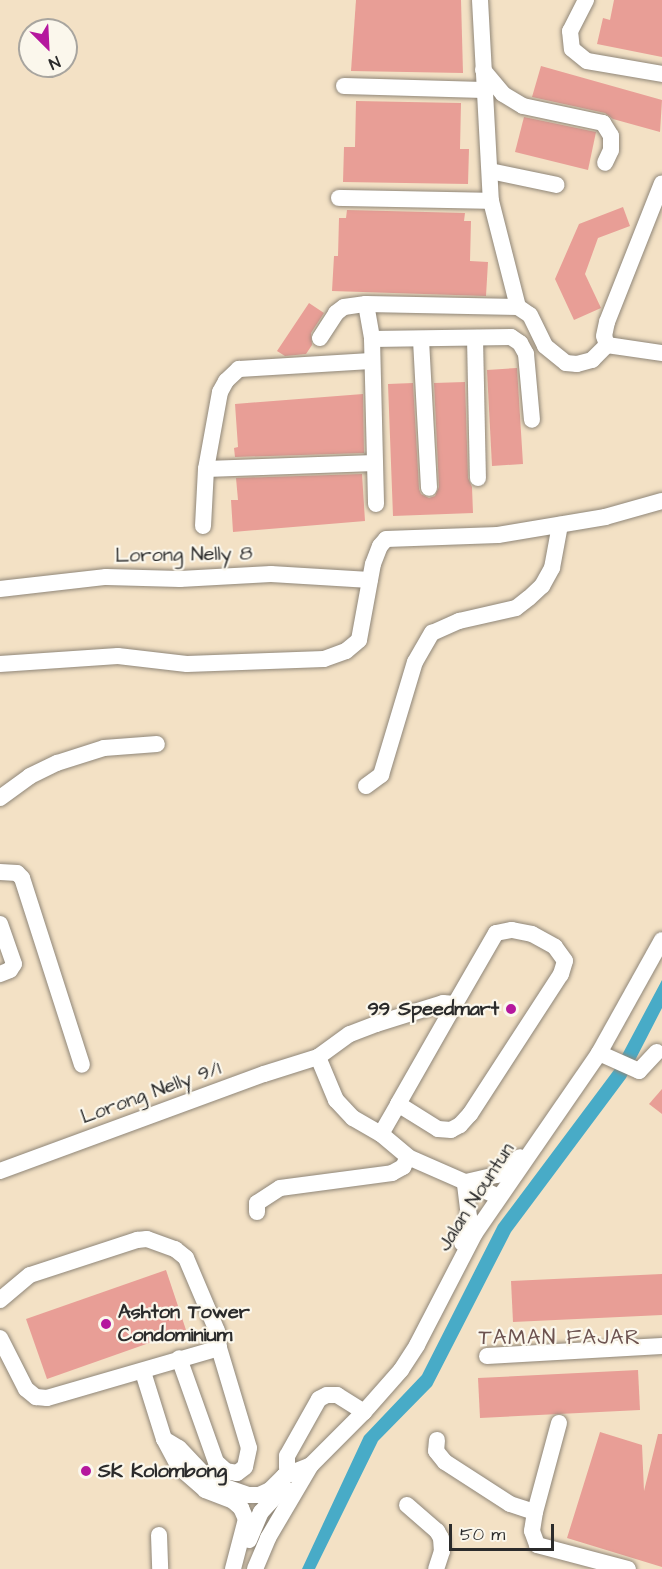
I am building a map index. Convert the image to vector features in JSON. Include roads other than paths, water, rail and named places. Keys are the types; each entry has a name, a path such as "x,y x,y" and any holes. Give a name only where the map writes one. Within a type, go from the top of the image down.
{"street":[{"path":"480,0 492,201 518,307"},
{"path":"586,0 570,31 572,49 587,61 662,74"},
{"path":"483,70 503,94 523,106 603,123 611,136 611,150 605,163"},
{"path":"344,86 484,90"},
{"path":"490,171 557,185"},
{"path":"607,345 604,336 607,322 662,183"},
{"path":"339,198 492,201"},
{"path":"320,338 336,313 344,307 366,304 518,307 530,315 545,346 566,363 577,364 592,360 607,345"},
{"path":"366,304 372,339 376,504"},
{"path":"372,339 511,337 520,343 526,354 532,420"},
{"path":"475,338 478,478"},
{"path":"421,340 429,488"},
{"path":"607,345 662,353"},
{"path":"203,526 206,469 220,392 226,381 239,369 372,361"},
{"path":"206,469 375,463"},
{"path":"0,663 118,656 187,664 324,659 346,651 359,640 370,580 380,546 391,537 498,535 605,517 662,501"},
{"path":"366,786 381,775 415,662 432,633 459,621 516,608 529,598 542,586 552,568 560,525"},
{"name":"Lorong Nelly 8","path":"0,590 106,577 180,579 271,574 370,580"},
{"path":"0,798 30,776 57,763 104,748 157,744"},
{"path":"0,872 17,873 22,878 82,1065"},
{"path":"0,924 14,964 10,970 0,974"},
{"path":"381,1134 398,1104 455,1004 496,933 512,930 532,934 555,947 565,961 561,974 470,1114 460,1125 451,1130 438,1128 398,1104"},
{"name":"Jalan Nountun","path":"255,1569 268,1538 311,1465 364,1412 401,1370 417,1345 474,1233 599,1053 662,940"},
{"name":"Lorong Nelly 9/1","path":"0,1171 264,1074 318,1057 350,1034 376,1024 443,1004 455,1004"},
{"path":"599,1053 634,1071 639,1071 657,1052"},
{"path":"318,1057 336,1100 343,1110 381,1134 408,1157 499,1197"},
{"path":"465,1182 497,1175 535,1145"},
{"path":"257,1212 257,1203 280,1188 392,1173 403,1167 408,1157"},
{"path":"457,1266 469,1217 465,1182"},
{"path":"0,1300 30,1275 137,1240 147,1239 175,1249 186,1258 217,1331 219,1347 249,1448 245,1467 237,1473 225,1471 216,1462 179,1358"},
{"path":"0,1338 26,1389 36,1397 47,1398 143,1372 179,1358 219,1347"},
{"path":"487,1356 661,1346"},
{"path":"143,1372 164,1439 179,1467 193,1482 241,1508 246,1519 233,1569"},
{"path":"240,1569 247,1544 261,1512 289,1482 291,1474 287,1467 287,1456 319,1399 327,1395 337,1395 364,1412"},
{"path":"559,1422 535,1512 532,1531 537,1545 628,1569"},
{"path":"164,1439 179,1448 212,1482 248,1495 261,1512 265,1519 248,1569"},
{"path":"437,1440 436,1451 445,1462 510,1504 535,1512"},
{"name":"Jalan Nountun","path":"248,1495 259,1495 270,1490 284,1476 311,1465"},
{"path":"407,1505 441,1538 442,1551 436,1569"},
{"path":"159,1535 160,1569"}],"water":[{"path":"662,980 662,1008 626,1078 511,1232 432,1386 378,1441 315,1569 302,1569 364,1436 422,1375 498,1225 614,1070"}],"place":[{"name":"99 Speedmart","path":"511,1009"},
{"name":"Ashton Tower Condominium","path":"106,1324"},
{"name":"SK Kolombong","path":"86,1471"}],"district":[{"name":"TAMAN FAJAR","path":"560,1338"}]}
